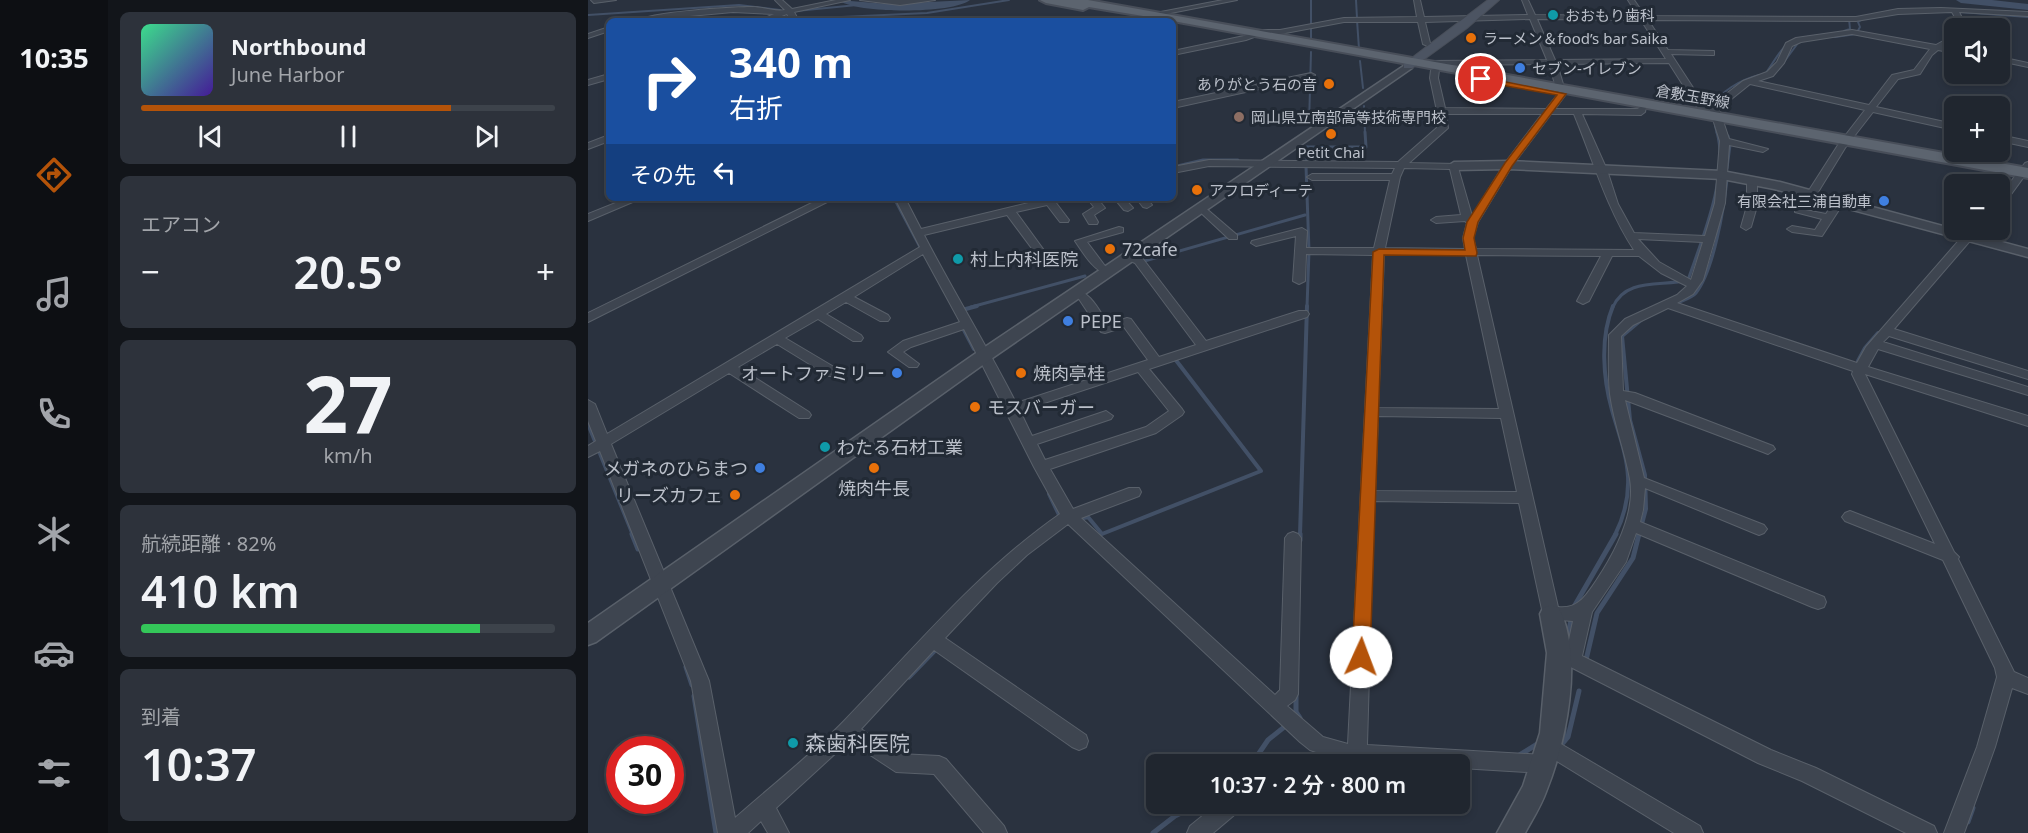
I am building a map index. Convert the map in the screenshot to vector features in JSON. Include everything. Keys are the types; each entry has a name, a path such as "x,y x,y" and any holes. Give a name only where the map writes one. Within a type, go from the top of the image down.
{"main road":[{"name":"倉敷玉野線","path":"1046,0 1151,18"},
{"name":"倉敷玉野線","path":"1069,0 1151,18"},
{"path":"1410,64 1494,0"},
{"name":"倉敷玉野線","path":"1176,22 1562,91 1714,112 1845,143 2025,173"},
{"name":"倉敷玉野線","path":"1176,23 1254,36"},
{"name":"倉敷玉野線","path":"1410,64 1562,91 1643,109 1714,112"}],"street":[{"path":"594,1 613,0"},
{"path":"778,0 790,11 794,18"},
{"path":"769,18 780,13 847,0"},
{"path":"863,0 900,3 932,0"},
{"path":"1151,18 1234,0"},
{"path":"1417,0 1423,18 1427,44 1434,47"},
{"path":"1470,220 1508,165 1550,112 1562,91 1525,0"},
{"path":"1551,614 1570,615 1584,609 1597,596 1639,528 1637,501 1644,483 1624,396 1615,335 1623,326 1682,297 1720,202 1717,175 1728,142 1714,112 1700,105 1631,0"},
{"path":"1905,0 1907,10"},
{"path":"664,18 713,12 772,10 780,13"},
{"path":"1176,52 1254,36 1356,19 1851,19 1907,10 2028,14"},
{"path":"1955,11 1959,18"},
{"path":"1851,19 1856,32"},
{"path":"588,36 606,30"},
{"path":"1714,112 1720,102 1752,82 1770,74 1794,41 1856,32 1944,49"},
{"path":"1811,195 1845,143 1895,77 1917,72 1929,53 1944,43"},
{"path":"1665,52 1711,53"},
{"path":"1350,753 1370,496 1381,252 1398,171 1443,129 1442,111 1432,67 1552,62 1671,61"},
{"path":"2010,61 2028,64"},
{"path":"588,635 985,355 1410,64"},
{"path":"1176,104 1310,75"},
{"path":"588,83 606,77"},
{"path":"1752,82 1944,125"},
{"path":"1442,111 1641,112 1643,109"},
{"path":"1577,112 1602,170 1613,204 1640,253 1657,267 1688,283"},
{"path":"588,146 606,139"},
{"path":"2010,140 2028,144"},
{"path":"1728,142 1763,149"},
{"path":"1176,169 1200,163 1398,171"},
{"path":"1312,177 1454,166 1508,165 1717,175 1752,180 1944,226"},
{"path":"1454,166 1470,220 1468,238 1551,614 1566,657 1765,757 1809,774 1927,833"},
{"path":"2010,190 2025,173"},
{"path":"1746,227 1752,206 1752,180"},
{"path":"588,218 630,201"},
{"path":"588,318 824,201"},
{"path":"902,201 985,355 1068,520 1317,744 1350,753 1546,755 1693,833"},
{"path":"1093,222 1088,214 1100,208 1094,201"},
{"path":"1122,201 1128,208"},
{"path":"919,233 1040,202 1064,220"},
{"path":"1792,229 1818,234 1839,202"},
{"path":"1202,208 1233,237"},
{"path":"1799,210 1828,218"},
{"path":"1010,211 1046,260"},
{"path":"1436,220 1470,220"},
{"path":"1108,272 1101,268 1080,241 1119,230"},
{"path":"1256,243 1302,231 1299,281"},
{"path":"1630,236 1705,239"},
{"path":"1954,833 1986,747 2014,681 2004,668 1951,557 1858,374 1859,368 1876,344 1967,240"},
{"path":"1992,240 2028,253"},
{"path":"597,446 926,248"},
{"path":"1301,251 1640,253"},
{"path":"1583,301 1608,253"},
{"path":"1130,257 1139,261 1204,347"},
{"path":"1077,293 1083,297 1105,329 1127,322 1156,362"},
{"path":"846,297 884,318"},
{"path":"1669,305 2028,421"},
{"path":"817,313 857,338"},
{"path":"1012,409 1303,314"},
{"path":"882,359 908,344 967,324"},
{"path":"1887,331 2028,375"},
{"path":"776,338 834,373"},
{"path":"1876,344 2028,391"},
{"path":"894,352 913,364"},
{"path":"728,366 804,415"},
{"path":"1041,466 1150,430 1177,412 1142,367"},
{"path":"1624,396 1768,449"},
{"path":"589,406 597,446 661,584 700,681 730,833 768,817 938,643 991,578 1068,520 1134,492"},
{"path":"1380,412 1507,414"},
{"path":"1029,442 1106,416"},
{"path":"1644,483 1759,529"},
{"path":"1370,496 1526,498"},
{"path":"1850,517 1951,557"},
{"path":"1639,528 1818,602"},
{"path":"1285,715 1289,694 1293,538"},
{"path":"1510,833 1534,791 1546,755 1558,683 1584,609"},
{"path":"938,643 1079,741"},
{"path":"852,733 896,763 939,765 997,833"},
{"path":"1197,833 1220,814"}],"waterway":[{"path":"843,0 888,8 919,7 965,0"},
{"path":"820,18 927,13 1009,0"},
{"path":"1311,0 1311,40"},
{"path":"1356,0 1357,18"},
{"path":"1961,0 2028,7"},
{"path":"588,15 739,5 780,10"},
{"path":"796,11 857,5"},
{"path":"1960,12 2028,17"},
{"path":"1844,31 1850,29 1849,19"},
{"path":"1835,37 1856,34 1860,27 1858,22 1863,19"},
{"path":"1357,20 1359,49"},
{"path":"1766,73 1790,42 1828,34"},
{"path":"1758,81 1778,70 1798,43"},
{"path":"1309,125 1311,52"},
{"path":"1360,61 1363,88"},
{"path":"1710,108 1732,87 1759,75"},
{"path":"1364,106 1365,134"},
{"path":"1715,126 1717,134"},
{"path":"1307,161 1307,147 1366,147 1365,132"},
{"path":"1613,307 1627,291 1636,287 1688,280 1717,187 1720,168 1717,132"},
{"path":"1727,168 1730,145 1728,136"},
{"path":"1176,166 1203,160 1238,160"},
{"path":"1306,166 1309,251 1307,307"},
{"path":"1675,304 1696,293 1708,270 1721,222 1727,179"},
{"path":"896,201 920,247"},
{"path":"1141,262 1305,215"},
{"path":"971,307 1085,276"},
{"path":"962,310 977,306"},
{"path":"1300,535 1307,306"},
{"path":"1613,306 1606,331 1605,371 1609,398 1626,460 1628,484 1625,507 1615,535"},
{"path":"1639,535 1646,509 1645,475 1630,420 1622,336 1641,320"},
{"path":"964,330 974,349"},
{"path":"1858,361 1865,348 1878,333"},
{"path":"1079,519 1088,517 1102,534 1261,471 1175,359"},
{"path":"588,424 633,535"},
{"path":"1049,494 1060,517"},
{"path":"632,534 638,549"},
{"path":"1575,605 1616,534"},
{"path":"1586,660 1597,613 1633,558 1639,534"},
{"path":"1300,535 1300,540"},
{"path":"1567,640 1571,620"},
{"path":"909,677 937,648"},
{"path":"686,667 692,685"},
{"path":"1563,743 1568,737 1579,691"},
{"path":"1296,694 1296,712 1300,718"},
{"path":"694,696 716,833"},
{"path":"1258,754 1268,740 1288,724"},
{"path":"1560,739 1564,739 1564,728"},
{"path":"1518,756 1539,743"},
{"path":"1968,822 1973,808"},
{"path":"1153,833 1179,814"}],"place":[{"name":"おおもり歯科","path":"1553,15"},
{"name":"ラーメン＆food’s bar Saika","path":"1471,38"},
{"name":"セブン-イレブン","path":"1520,68"},
{"name":"ありがとう石の音","path":"1329,84"},
{"name":"岡山県立南部高等技術専門校","path":"1239,117"},
{"name":"Petit Chai","path":"1331,134"},
{"name":"アフロディーテ","path":"1197,190"},
{"name":"有限会社三浦自動車","path":"1884,201"},
{"name":"72cafe","path":"1110,249"},
{"name":"村上内科医院","path":"958,259"},
{"name":"PEPE","path":"1068,321"},
{"name":"オートファミリー","path":"897,373"},
{"name":"焼肉亭桂","path":"1021,373"},
{"name":"モスバーガー","path":"975,407"},
{"name":"わたる石材工業","path":"825,447"},
{"name":"メガネのひらまつ","path":"760,468"},
{"name":"焼肉牛長","path":"874,468"},
{"name":"リーズカフェ","path":"735,495"},
{"name":"森歯科医院","path":"793,743"}],"route":[{"path":"1361,657 1379,252 1472,253 1468,238 1469,228 1508,165 1562,94 1481,79"}]}
